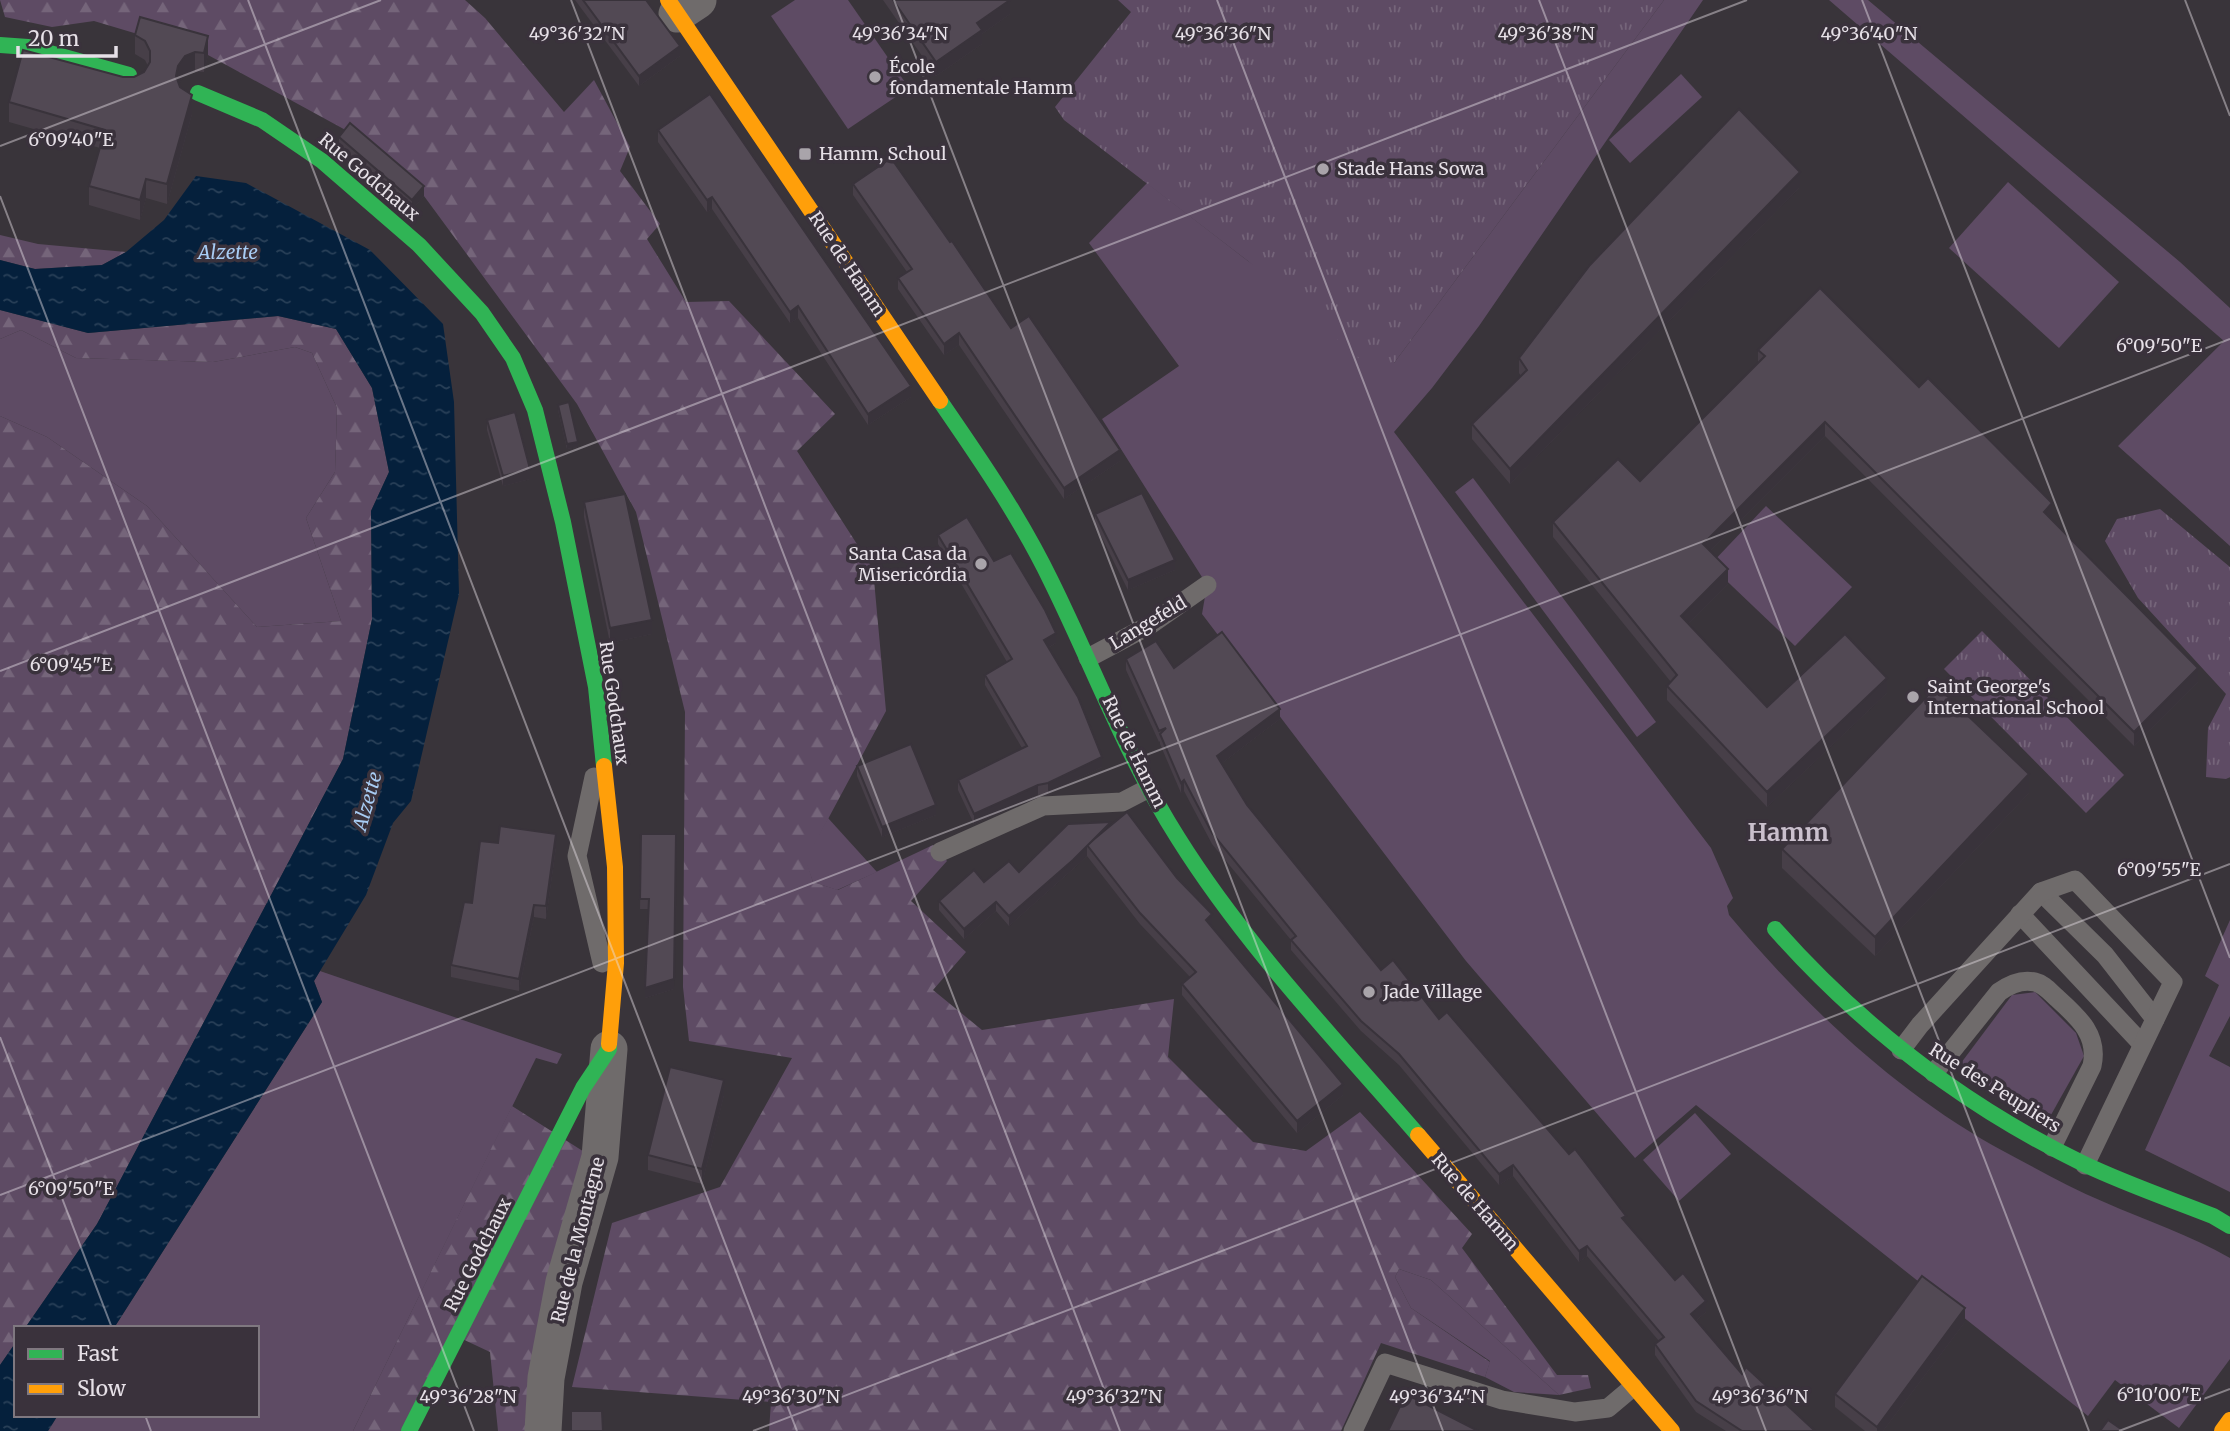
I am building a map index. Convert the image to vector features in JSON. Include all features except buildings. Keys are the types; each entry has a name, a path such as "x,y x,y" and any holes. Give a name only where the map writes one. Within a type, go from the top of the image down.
{"street":[{"name":"Rue de Hamm","path":"681,5 1008,501 1050,579 1149,788 1218,898 1672,1431"},
{"path":"0,45 28,47 129,75"},
{"name":"Rue Godchaux","path":"198,93 262,120 322,161 419,245 481,313 513,358 535,410 563,523 596,687 615,867 616,963 609,1049 583,1088 409,1431"},
{"name":"Rue des Peupliers","path":"1775,929 1829,988 1901,1050 2004,1120 2085,1165 2213,1216 2230,1226"},
{"name":"Rue de la Montagne","path":"543,1431 546,1378 564,1282 600,1157 609,1049"},
{"path":"2222,1431 2230,1420"}],"lane":[{"name":"Langefeld","path":"1088,658 1150,625 1208,585"},
{"path":"601,742 577,856 612,1007"},
{"path":"940,852 1043,806 1122,802 1149,788"},
{"path":"1901,1050 1920,1025 2041,891 2075,880 2173,982 2085,1165"},
{"path":"2041,891 2105,955 2155,1019"},
{"path":"2020,914 2142,1044"},
{"path":"1934,1073 2000,992 2021,981 2042,984 2080,1018 2089,1031 2095,1055 2052,1147"},
{"path":"1353,1431 1385,1363 1503,1401 1575,1412 1608,1408 1633,1387"}],"green space":[{"path":"0,0 465,0 485,18 564,112 594,80 630,147 620,171 660,224 647,239 686,302 729,301 835,414 797,451 873,569 886,711 806,860 813,882 838,890 933,845 947,861 911,901 966,952 933,990 982,1030 1174,999 1168,1057 1253,1142 1306,1151 1360,1112 1472,1234 1462,1248 1557,1375 1588,1375 1591,1388 1559,1395 1431,1280 1399,1269 1395,1277 1411,1308 1490,1362 1485,1377 1381,1343 1341,1431 769,1431 771,1402 572,1387 612,1223 720,1187 792,1058 689,1041 683,987 685,712 636,512 577,404 424,196 351,133 208,55 94,21 52,27 5,17"},
{"path":"795,0 848,0 909,88 848,129 771,16"},
{"name":"Stade Hans Sowa","path":"1118,0 1664,0 1394,363 1372,370 1248,261 1064,120 1055,107 1131,12"},
{"path":"1664,0 1703,0 1479,326 1432,388 1394,432 1711,848 1733,898 1727,906 1729,915 1822,1015 1891,1076 1966,1129 2079,1191 2184,1235 2230,1258 2230,1359 2179,1428 2115,1380 2088,1416 1696,1105 1635,1158 1466,961 1202,614 1207,585 1102,419 1179,366 1089,243 1147,183 1248,261 1394,363"},
{"path":"1829,0 1868,0 2180,262 2230,308 2230,546 2118,446 2224,341"},
{"path":"1681,74 1702,97 1630,163 1609,140"},
{"path":"2008,182 2119,282 2059,348 1949,248"},
{"path":"0,235 38,244 126,252 102,265 35,269 0,260"},
{"path":"0,310 88,333 278,316 336,329 372,388 389,472 371,511 372,619 343,759 97,1224 26,1326 14,1326 14,1345 0,1365 0,416 47,437 147,506 257,627 341,621 306,518 335,472 337,408 312,353 295,347 213,362 76,358 21,330 0,339"},
{"path":"21,330 76,358 213,362 295,347 312,353 337,408 335,472 306,518 341,621 257,627 147,506 47,437 0,416 0,339"},
{"path":"1473,478 1656,722 1637,737 1455,492"},
{"path":"1766,506 1852,587 1795,646 1710,565"},
{"path":"2160,509 2230,567 2230,777 2226,779 2206,777 2208,728 2226,694 2138,598 2105,541 2117,519"},
{"path":"1982,631 2124,775 2086,813 1944,669"},
{"path":"828,818 877,872 837,890 813,882 805,860"},
{"path":"2230,920 2230,1016 2209,1056 2230,1067 2230,1192 2145,1150 2219,985 2205,976"},
{"path":"320,971 562,1054 557,1064 536,1058 353,1431 48,1431 57,1417 259,1417 259,1326 115,1326 322,1002 314,981"},
{"path":"2035,992 2076,1033 2084,1056 2047,1122 1958,1067 2012,995"},
{"path":"512,1106 589,1155 531,1431 498,1431 490,1352 458,1337 409,1431 353,1431"},
{"path":"1695,1113 1731,1154 1679,1201 1643,1160"},
{"path":"1399,1269 1431,1280 1559,1395 1514,1392 1485,1377 1490,1361 1411,1308 1395,1277"}],"water":[{"name":"Alzette","path":"196,176 246,183 370,250 443,324 454,402 459,594 411,801 393,823 366,895 314,981 322,1002 115,1326 26,1326 97,1224 343,759 372,619 371,511 389,472 372,388 336,329 278,316 88,333 0,310 0,260 35,269 102,265 126,252 164,220"},
{"path":"14,1345 14,1417 57,1417 48,1431 0,1431 0,1365"}],"traffic: fast":[{"path":"0,45 28,47 129,75"},
{"path":"198,93 262,120 322,161 419,245 482,313 513,358 535,410 563,522 596,687 604,766"},
{"path":"940,401 999,489 1039,557 1126,744 1178,838 1204,878 1261,954 1418,1135"},
{"path":"1775,929 1808,965 1880,1031 1918,1062 1998,1117 2084,1164 2213,1216 2230,1226"},
{"path":"409,1431 583,1088 609,1049 609,1044"}],"traffic: slow":[{"path":"668,0 940,401"},
{"path":"604,766 615,867 616,963 609,1044"},
{"path":"1418,1135 1672,1431"},
{"path":"2222,1431 2230,1420"}],"place":[{"name":"École fondamentale Hamm","path":"875,77"},
{"name":"Hamm, Schoul","path":"805,154"},
{"name":"Stade Hans Sowa","path":"1323,169"},
{"name":"Santa Casa da Misericórdia","path":"981,564"},
{"name":"Saint George's International School","path":"1913,697"},
{"name":"Jade Village","path":"1369,992"}],"district":[{"name":"Hamm","path":"1788,833"}]}
